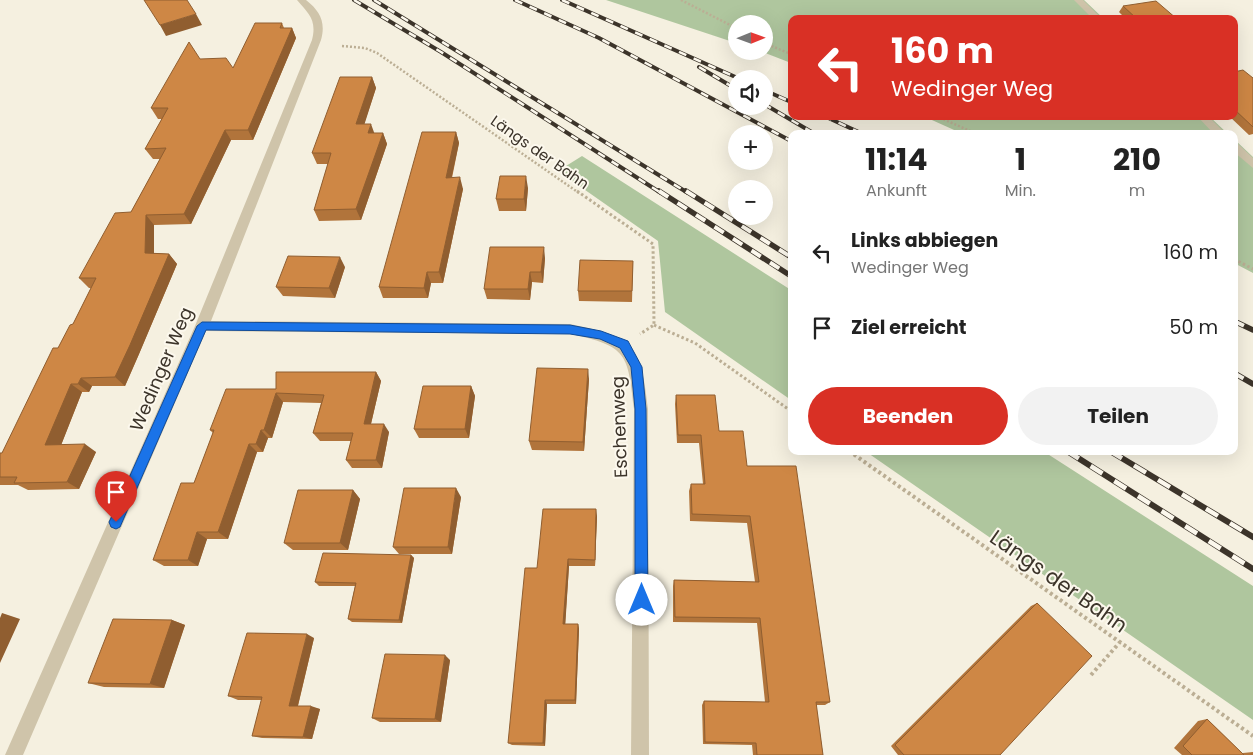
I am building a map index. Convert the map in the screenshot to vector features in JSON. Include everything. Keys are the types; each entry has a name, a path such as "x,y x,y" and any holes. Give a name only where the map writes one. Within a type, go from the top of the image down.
{"street":[{"name":"Wedinger Weg","path":"14,755 202,326 318,33 318,16 301,0"},
{"path":"1078,0 1094,15"},
{"path":"1206,120 1217,130"},
{"path":"1238,150 1253,164"},
{"path":"202,326 570,330 601,335 624,344"},
{"name":"Eschenweg","path":"624,344 637,367 641,409 640,755"}],"path":[{"path":"681,0 728,24"},
{"name":"Längs der Bahn","path":"342,46 365,48 377,53 653,244 654,324"},
{"path":"773,47 788,53"},
{"path":"945,120 968,130"},
{"path":"1238,261 1253,269"},
{"path":"624,344 654,324 695,343 788,409"},
{"name":"Längs der Bahn","path":"855,455 1253,736"},
{"path":"1091,675 1120,642"}],"green space":[{"path":"606,0 1084,0 1100,15 788,15 788,62 773,56 773,15 728,15 728,40"},
{"path":"932,120 1213,120 1224,130 954,130"},
{"path":"1238,143 1253,157 1253,273 1238,265"},
{"path":"582,156 788,288 788,398 665,312 658,241 558,171"},
{"path":"871,455 1049,455 1253,586 1253,720"}],"building":[{"path":"144,0 187,0 196,14 160,25"},
{"path":"1156,1 1172,15 1133,15 1123,6"},
{"path":"255,23 282,23 280,28 292,28 248,130 225,130 184,214 146,215 145,253 169,254 115,377 81,378 78,384 71,384 45,445 85,444 67,482 14,483 17,477 0,477 0,453 2,453 53,348 58,348 70,325 73,324 96,278 79,278 115,213 131,212 166,148 145,149 168,108 151,108 189,42 200,59 226,58 233,68"},
{"path":"1243,70 1253,78 1253,127 1238,113 1238,71"},
{"path":"340,77 372,77 356,124 371,124 368,133 383,133 356,209 314,210 331,153 312,153"},
{"path":"422,132 456,132 446,178 460,177 439,272 427,272 424,288 379,287"},
{"path":"500,176 526,176 524,199 496,199"},
{"path":"490,247 544,247 541,272 530,272 528,289 484,289"},
{"path":"288,256 340,257 329,288 276,287"},
{"path":"580,260 633,261 632,291 578,291"},
{"path":"537,368 588,369 583,442 529,441"},
{"path":"276,372 376,372 364,424 384,424 376,460 346,460 353,433 313,433 324,395 276,393 264,430 261,430 256,444 249,444 218,532 197,532 188,560 153,560 181,483 194,483 214,430 210,430 226,389 276,389"},
{"path":"423,386 471,386 465,429 414,429"},
{"path":"676,395 715,395 719,431 743,431 747,466 796,466 830,702 816,702 823,755 757,755 756,743 705,742 704,701 769,702 760,618 675,617 674,580 759,582 750,516 692,514 691,484 705,484 701,435 678,435"},
{"path":"404,488 456,488 448,547 393,547"},
{"path":"298,490 353,490 340,543 284,543"},
{"path":"543,509 596,509 595,560 568,559 563,624 578,624 575,700 545,700 543,743 508,743 525,568 537,568"},
{"path":"323,553 411,555 399,620 348,619 356,583 315,582"},
{"path":"1037,603 1092,656 1000,755 904,755 895,745"},
{"path":"113,619 172,620 150,684 88,683"},
{"path":"247,633 307,634 289,706 311,706 303,737 252,736 262,697 228,696"},
{"path":"385,654 445,655 435,719 372,718"},
{"path":"1207,719 1244,755 1192,755 1183,746"}],"railway":[{"path":"354,0 441,52 661,193"},
{"path":"374,0 688,193"},
{"path":"515,0 599,38 788,139"},
{"path":"562,0 728,74"},
{"path":"699,67 728,84"},
{"path":"773,94 788,101"},
{"path":"773,109 788,118"},
{"path":"791,120 808,130"},
{"path":"833,120 854,130"},
{"path":"659,191 788,274"},
{"path":"686,191 788,255"},
{"path":"1238,323 1253,330"},
{"path":"1238,375 1253,384"},
{"path":"1073,455 1253,569"},
{"path":"1117,455 1253,537"}],"route":[{"path":"116,522 202,326 570,330 601,335 624,344 637,367 641,409 642,600"}]}
